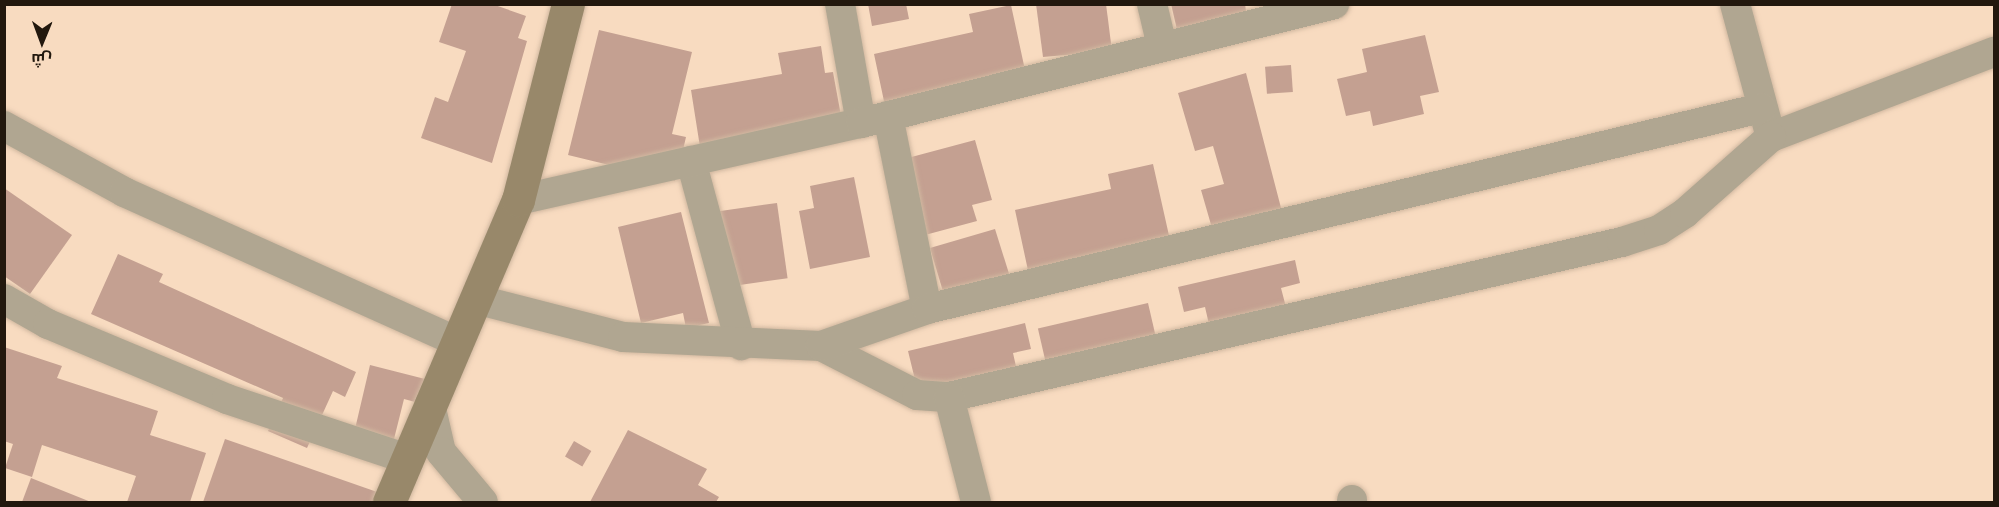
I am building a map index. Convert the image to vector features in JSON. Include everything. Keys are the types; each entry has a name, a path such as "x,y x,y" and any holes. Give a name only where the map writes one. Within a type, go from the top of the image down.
{"street":[{"path":"389,502 430,404 479,300 518,200 568,4"},
{"path":"840,4 875,119 927,309"},
{"path":"1152,4 1162,46"},
{"path":"518,200 875,119 1334,4"},
{"path":"1735,4 1761,108 1771,136"},
{"path":"821,346 917,395 949,397 1622,242 1659,230 1685,213 1771,136 1995,52"},
{"path":"479,300 624,337 741,345 821,346 927,309 1761,108"},
{"path":"4,126 124,192 458,342"},
{"path":"691,161 741,345"},
{"path":"4,299 48,324 227,399 407,459"},
{"path":"949,397 976,502"},
{"path":"430,404 441,452 483,502"}],"building":[{"path":"452,4 492,4 526,16 518,38 527,41 492,163 421,138 435,97 448,102 466,51 439,42"},
{"path":"868,4 906,4 909,19 872,26"},
{"path":"1036,4 1106,4 1112,51 1043,57"},
{"path":"1171,4 1245,4 1246,11 1178,34"},
{"path":"1011,5 1028,84 888,120 874,54 973,32 969,14"},
{"path":"599,30 692,52 672,134 686,137 683,150 700,147 691,90 782,74 778,53 821,46 825,73 833,72 844,132 681,158 675,181 568,155"},
{"path":"1425,35 1439,92 1420,96 1424,114 1373,126 1370,111 1346,116 1337,79 1367,72 1362,49"},
{"path":"1291,65 1293,92 1267,94 1265,67"},
{"path":"1246,73 1287,231 1216,242 1201,190 1224,184 1213,146 1195,151 1178,93"},
{"path":"975,140 992,200 972,205 977,221 925,235 904,159"},
{"path":"1153,164 1170,240 1029,275 1015,210 1111,189 1108,174"},
{"path":"854,177 870,257 810,269 799,211 814,208 810,186"},
{"path":"4,188 72,235 30,294 4,276"},
{"path":"777,203 788,278 724,287 714,212"},
{"path":"681,212 709,323 686,328 683,313 641,323 618,227"},
{"path":"995,229 1011,280 950,315 930,248"},
{"path":"118,254 163,274 159,282 356,372 345,397 333,391 307,448 268,431 283,398 91,314"},
{"path":"1295,260 1300,283 1281,288 1288,315 1211,333 1205,307 1184,312 1178,287"},
{"path":"1148,303 1159,351 1049,376 1038,328"},
{"path":"1025,323 1031,349 1013,353 1019,380 917,388 908,351"},
{"path":"4,347 62,366 57,378 158,411 150,435 206,453 190,502 127,502 136,476 42,445 32,477 5,468 13,444 4,441"},
{"path":"370,365 425,379 419,403 404,399 390,455 351,446"},
{"path":"628,430 707,469 698,485 719,497 716,502 590,502"},
{"path":"225,439 380,493 377,502 203,502"},
{"path":"574,441 591,451 582,467 565,457"},
{"path":"31,478 91,502 22,502"}]}
